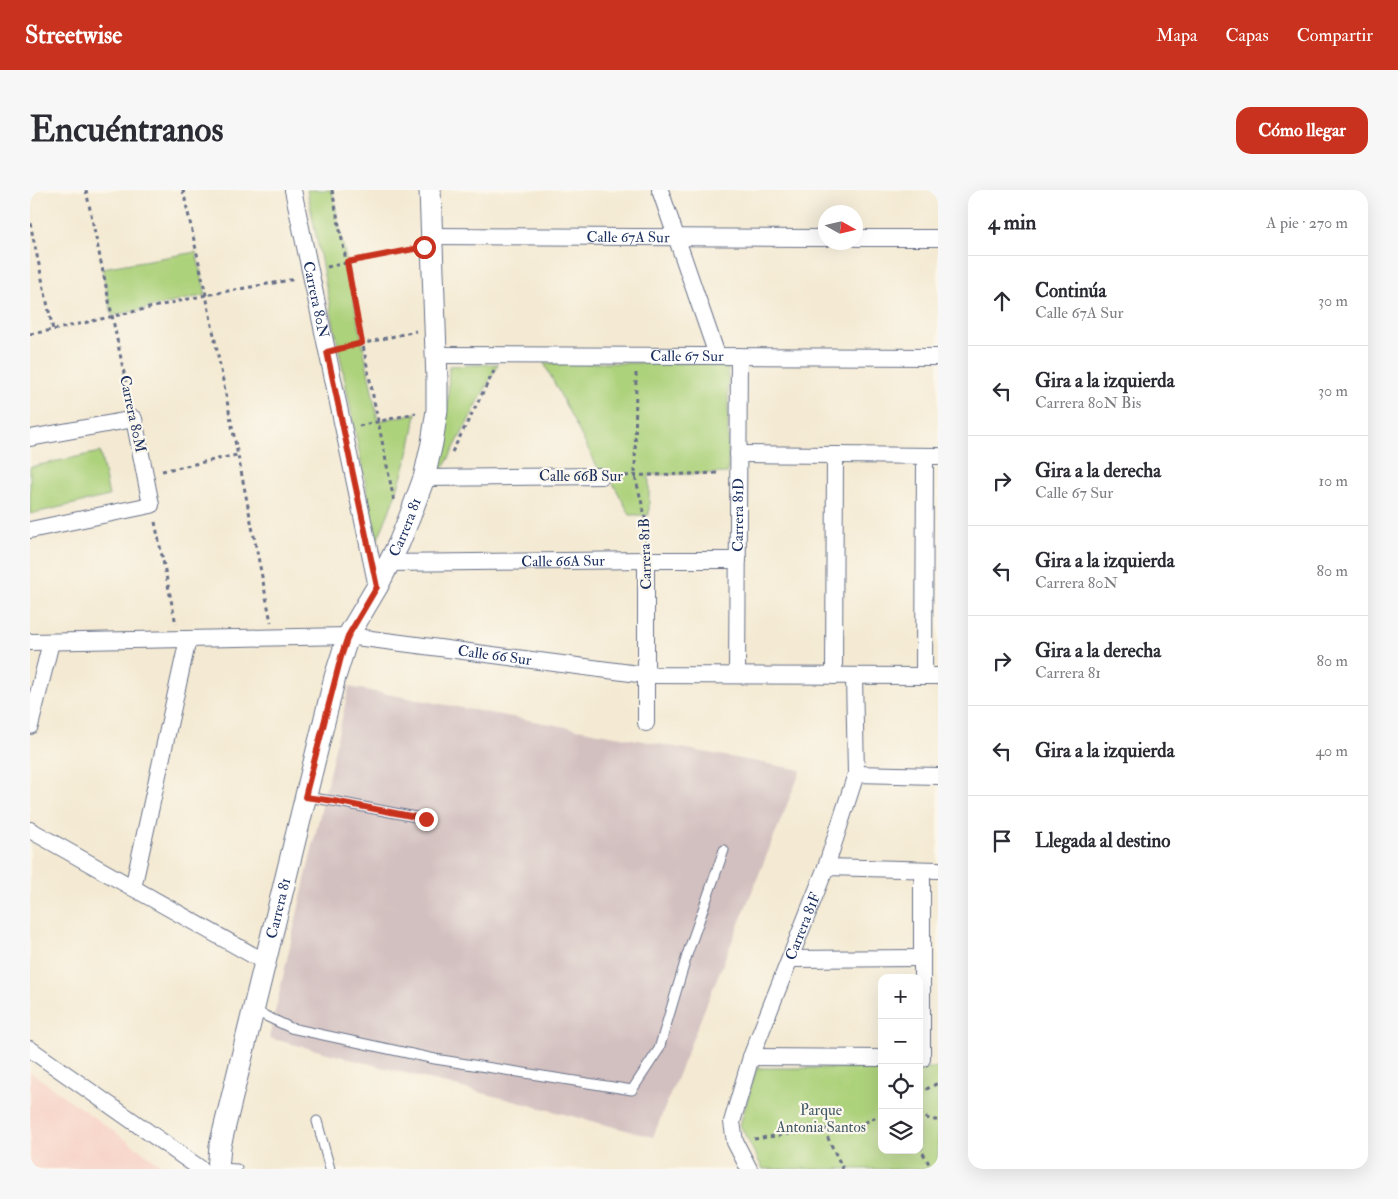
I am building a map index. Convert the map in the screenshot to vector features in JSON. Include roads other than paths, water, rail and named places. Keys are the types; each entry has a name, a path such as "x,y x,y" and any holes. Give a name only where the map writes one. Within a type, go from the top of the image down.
{"street":[{"name":"Carrera 80N","path":"293,190 377,587"},
{"name":"Carrera 81","path":"218,1169 220,1146 335,677 348,636 377,587 410,516 431,477 432,443 436,410 436,355 430,190"},
{"path":"660,190 716,355"},
{"name":"Calle 67A Sur","path":"432,236 818,238"},
{"path":"863,238 938,238"},
{"name":"Calle 67 Sur","path":"436,355 938,357"},
{"name":"Carrera 81D","path":"737,675 739,356"},
{"name":"Carrera 80M","path":"30,438 134,419 151,505 30,530"},
{"path":"738,454 931,456 931,676"},
{"path":"834,676 835,455"},
{"name":"Calle 66B Sur","path":"431,477 602,476"},
{"name":"Carrera 81B","path":"646,560 646,723"},
{"name":"Calle 66A Sur","path":"388,563 738,560"},
{"name":"Calle 66 Sur","path":"30,642 348,636 646,675 931,676"},
{"path":"133,888 184,639"},
{"path":"30,726 51,642"},
{"name":"Carrera 81F","path":"749,1169 735,1142 732,1122 751,1057 826,867 856,774 854,676"},
{"path":"856,774 938,776"},
{"path":"30,830 265,962"},
{"path":"826,867 930,870 921,958 926,1058"},
{"path":"790,959 921,958"},
{"path":"30,1049 218,1169"},
{"path":"751,1057 878,1058"}],"lane":[{"path":"305,797 426,819"},
{"path":"253,1010 291,1028 426,1056 632,1090 659,1049 688,952 724,850"},
{"path":"317,1121 330,1169"}],"park label":[{"name":"Parque Antonia Santos","path":"821,1118"}]}
